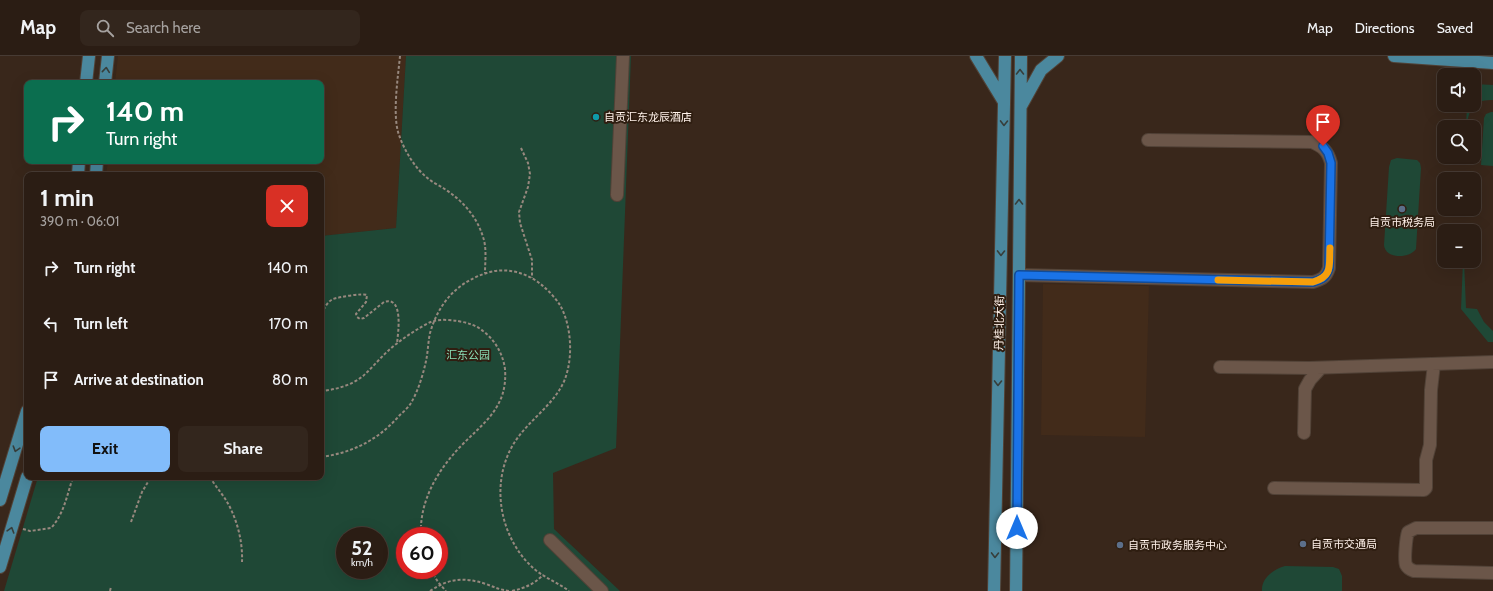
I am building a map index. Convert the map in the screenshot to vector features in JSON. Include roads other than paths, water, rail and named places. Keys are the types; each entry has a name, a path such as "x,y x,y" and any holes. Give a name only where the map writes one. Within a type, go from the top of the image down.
{"main road":[{"path":"86,80 89,56"},
{"path":"105,80 108,56"},
{"path":"976,56 1004,102"},
{"name":"丹桂北大街","path":"994,591 1005,56"},
{"name":"丹桂北大街","path":"1016,591 1020,56"},
{"path":"1020,107 1041,70 1058,56"},
{"path":"1394,56 1493,63"},
{"path":"0,500 24,421"},
{"path":"0,567 26,480"}],"lane":[{"path":"617,195 623,56"},
{"path":"1019,275 1313,282 1323,279 1327,275 1329,268 1331,163 1328,153 1323,146 1312,142 1148,140"},
{"path":"1220,367 1321,368 1493,362"},
{"path":"1274,488 1424,490 1426,488 1426,460 1430,445 1431,390 1434,364"},
{"path":"1304,433 1305,389 1310,380 1321,368"},
{"path":"1493,528 1416,528 1408,532 1406,560 1406,566 1414,571 1493,573"},
{"path":"550,540 602,591"}],"place":[{"name":"自贡汇东龙辰酒店","path":"596,117"},
{"name":"自贡市税务局","path":"1402,209"},
{"name":"自贡市交通局","path":"1303,544"},
{"name":"自贡市政务服务中心","path":"1120,545"}],"park label":[{"name":"汇东公园","path":"468,355"}]}
